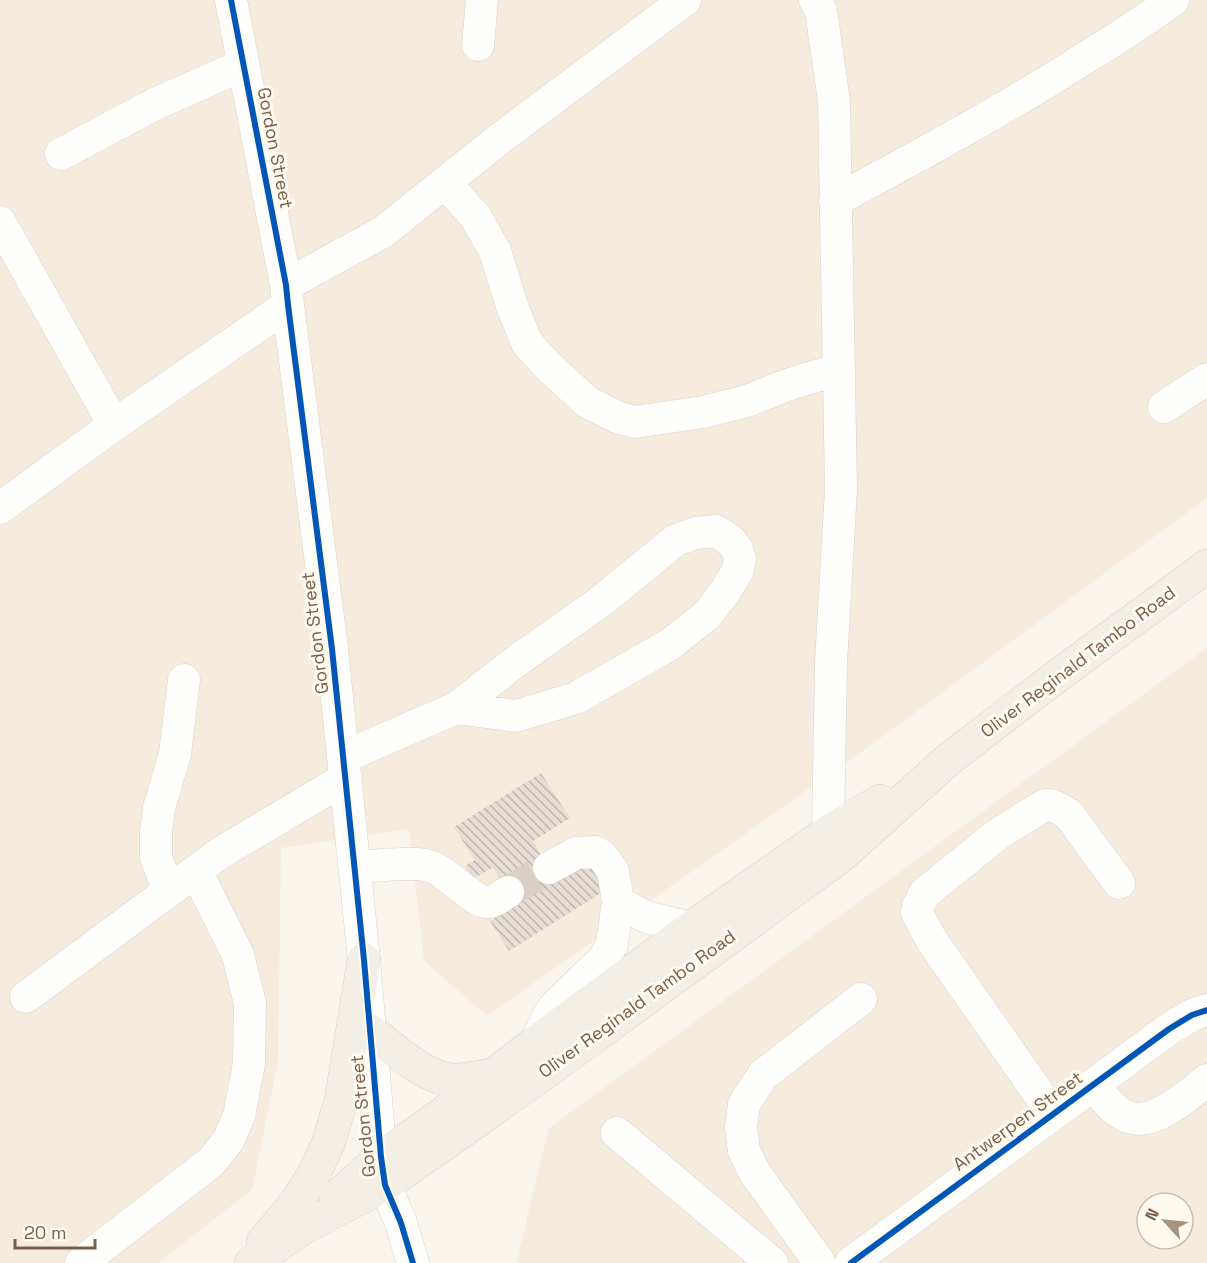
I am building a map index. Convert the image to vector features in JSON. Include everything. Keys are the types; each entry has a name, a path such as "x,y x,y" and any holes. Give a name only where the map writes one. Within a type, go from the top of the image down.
{"main road":[{"name":"Oliver Reginald Tambo Road","path":"383,1171 450,1140 841,856 950,758 1207,566"},
{"name":"Oliver Reginald Tambo Road","path":"251,1263 383,1171 437,1118 691,928 828,832 950,758"},
{"path":"243,1263 295,1204 313,1176 328,1144 341,1101 364,960"},
{"path":"369,1030 431,1075 455,1080 492,1075"}],"street":[{"name":"Gordon Street","path":"231,0 287,295 332,649 383,1171 412,1263"},
{"path":"478,45 482,0"},
{"path":"0,508 287,295 383,232 502,137 685,0"},
{"path":"815,0 821,10 834,101 841,489 831,663 828,832"},
{"path":"836,201 1040,87 1173,0"},
{"path":"61,154 154,104 243,65"},
{"path":"445,183 475,216 495,251 512,306 527,343 587,402 619,418 635,422 703,412 747,401 787,385 839,369"},
{"path":"0,222 114,424"},
{"path":"1164,407 1207,379"},
{"path":"27,997 220,853 345,768 456,708 515,662 600,602 676,540 696,533 716,531 730,540 737,549 740,558 738,570 707,615 669,645 576,699 516,716 456,708"},
{"path":"169,891 156,858 156,832 159,808 174,754 184,680"},
{"path":"1053,1114 932,941 917,913 918,906 925,893 989,842 1045,805 1052,805 1070,816 1119,883"},
{"path":"536,1042 548,1016 556,1005 604,959 612,944 618,902 613,871 602,856 595,852 576,854 549,868"},
{"path":"355,867 413,864 429,866 446,874 480,901 494,901 508,892"},
{"path":"81,1263 211,1162 228,1142 239,1116 249,1064 250,1004 238,955 196,871"},
{"path":"618,902 646,917 691,928"},
{"path":"820,1263 755,1173 744,1151 741,1128 744,1104 763,1075 861,999"},
{"name":"Antwerpen Street","path":"851,1263 1169,1029 1192,1015 1207,1010"},
{"path":"1093,1085 1114,1109 1128,1118 1143,1119 1163,1112 1207,1080"},
{"path":"616,1132 772,1263"}],"shaded area":[{"path":"0,0 1207,0 1207,498 860,753 487,1016 424,961 409,829 281,848 278,1062 252,1190 158,1263 0,1263"},
{"path":"1207,648 1207,1263 516,1263 549,1128"}],"building":[{"path":"541,773 570,818 533,841 549,868 592,855 612,886 509,951 490,921 516,905 493,867 473,879 465,866 475,860 454,827"}],"tunnel":[{"path":"508,892 549,868"}],"cycle path":[{"path":"231,0 286,285 332,649 385,1185 401,1223 413,1263"},
{"path":"851,1263 1169,1029 1192,1015 1207,1010"}]}
